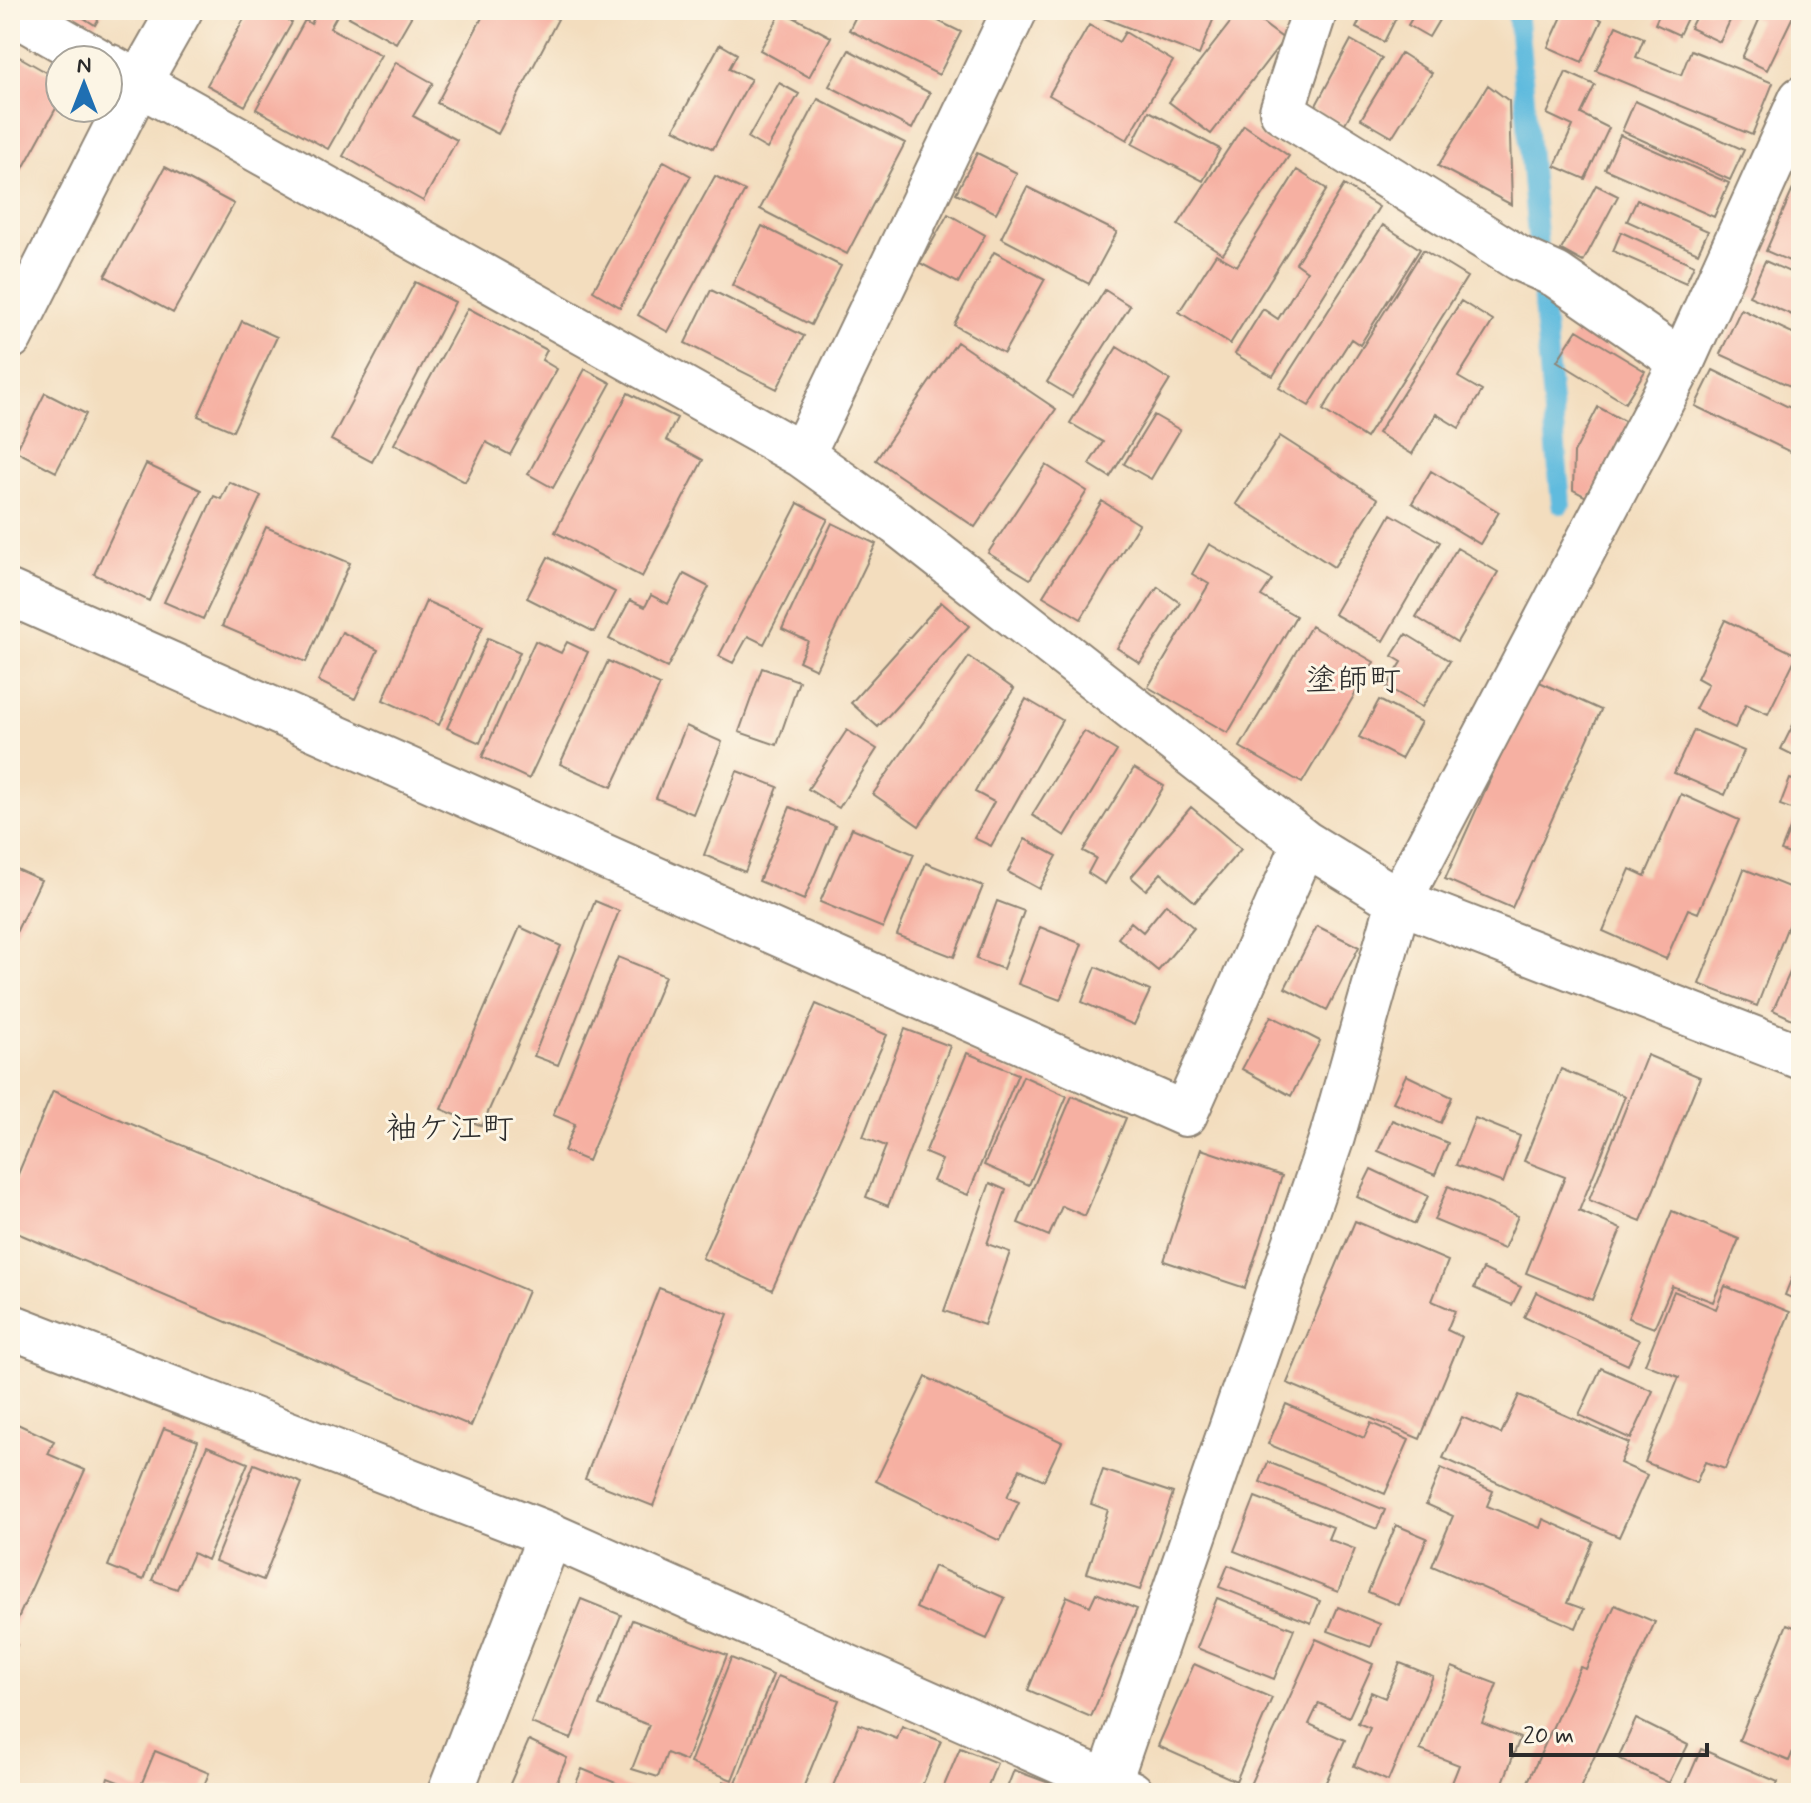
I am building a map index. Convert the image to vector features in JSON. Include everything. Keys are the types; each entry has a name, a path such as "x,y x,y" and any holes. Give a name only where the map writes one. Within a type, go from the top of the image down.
{"street":[{"path":"10,10 69,44"},
{"path":"124,74 180,10"},
{"path":"802,455 1015,10"},
{"path":"1315,10 1282,111 1537,266 1682,362"},
{"path":"124,76 802,455 897,523 1305,843 1399,901 1801,1057"},
{"path":"10,1326 550,1535 1115,1790 1332,1137 1399,901 1682,362 1801,99"},
{"path":"10,337 102,124"},
{"path":"10,593 1185,1114 1305,843"},
{"path":"450,1793 550,1535"}],"building":[{"path":"71,10 104,10 95,25"},
{"path":"249,10 269,10 292,23 245,106 207,85"},
{"path":"318,10 340,10 330,28 381,55 328,149 256,109 305,20 311,24"},
{"path":"353,10 415,10 396,43 349,17"},
{"path":"486,10 541,10 558,19 498,134 437,103"},
{"path":"859,10 916,10 961,32 939,75 849,30"},
{"path":"951,10 972,10 968,18"},
{"path":"1083,10 1217,10 1199,55"},
{"path":"1240,10 1245,10 1284,39 1211,134 1169,102"},
{"path":"1365,10 1400,10 1384,42 1356,28"},
{"path":"1417,10 1434,10 1442,15 1429,37 1408,25"},
{"path":"1565,10 1578,10 1602,20 1582,62 1548,47"},
{"path":"1661,10 1691,10 1679,35 1655,24"},
{"path":"1699,10 1735,10 1720,42 1690,28"},
{"path":"1738,10 1796,10 1767,70 1742,58 1759,20"},
{"path":"782,11 831,37 809,77 760,50"},
{"path":"1089,25 1119,42 1125,32 1173,61 1127,140 1049,95"},
{"path":"1616,26 1644,38 1636,57 1681,75 1691,50 1773,83 1752,135 1596,71"},
{"path":"1351,40 1382,58 1344,125 1314,109"},
{"path":"720,44 737,54 729,69 751,79 713,149 674,129"},
{"path":"849,50 930,93 912,129 829,86"},
{"path":"1401,53 1432,73 1392,137 1361,119"},
{"path":"16,55 44,71 44,124 47,124 10,192 10,66"},
{"path":"396,62 433,83 413,116 457,140 423,201 343,156"},
{"path":"1566,72 1595,85 1581,114 1609,128 1585,179 1555,166 1573,126 1547,114"},
{"path":"779,83 799,94 767,149 748,138"},
{"path":"1488,85 1509,101 1512,205 1438,166"},
{"path":"818,99 905,143 847,254 760,209"},
{"path":"1635,101 1744,150 1730,180 1622,131"},
{"path":"1149,111 1220,149 1203,181 1132,144"},
{"path":"1244,125 1289,156 1223,254 1178,225"},
{"path":"1620,135 1729,183 1714,217 1605,169"},
{"path":"977,153 1017,173 996,213 956,193"},
{"path":"664,161 691,176 620,307 593,291"},
{"path":"165,167 234,204 173,313 105,276"},
{"path":"1297,170 1327,189 1230,344 1179,312 1216,254 1237,266"},
{"path":"715,176 745,191 668,332 638,315"},
{"path":"1344,185 1379,207 1273,376 1235,354 1263,309 1278,319 1307,271 1296,263"},
{"path":"1596,185 1618,196 1583,262 1561,250"},
{"path":"1027,187 1117,232 1089,284 1001,238"},
{"path":"1793,189 1801,192 1801,266 1766,251"},
{"path":"1637,200 1708,231 1698,253 1627,221"},
{"path":"948,214 985,235 958,283 920,263"},
{"path":"1383,225 1420,249 1360,345 1351,339 1309,406 1279,388"},
{"path":"762,226 841,266 811,325 732,285"},
{"path":"1621,232 1694,265 1686,283 1613,251"},
{"path":"1423,250 1467,277 1366,438 1323,410"},
{"path":"994,252 1045,279 1004,353 954,325"},
{"path":"1765,261 1801,277 1801,319 1749,296"},
{"path":"415,282 455,302 372,462 331,440"},
{"path":"711,290 804,336 777,389 685,343"},
{"path":"1105,290 1130,306 1072,397 1047,382"},
{"path":"1461,301 1493,321 1458,377 1482,391 1459,428 1436,414 1412,454 1378,433"},
{"path":"468,308 547,350 542,360 557,369 510,455 486,442 465,482 394,444"},
{"path":"1741,309 1801,337 1801,391 1720,354"},
{"path":"242,321 277,337 233,431 198,416"},
{"path":"1577,330 1645,371 1625,403 1557,361"},
{"path":"957,342 1056,409 975,527 876,460"},
{"path":"1117,347 1170,380 1110,477 1089,464 1103,442 1070,423"},
{"path":"585,369 611,383 553,488 528,474"},
{"path":"1713,370 1801,413 1801,457 1695,406"},
{"path":"45,393 86,414 56,472 16,451"},
{"path":"628,393 677,418 666,440 703,460 642,577 555,532"},
{"path":"1598,407 1630,424 1590,499 1573,490 1574,453"},
{"path":"1154,415 1180,430 1151,479 1124,464"},
{"path":"1280,436 1378,499 1334,567 1236,504"},
{"path":"146,464 201,490 149,601 94,574"},
{"path":"1046,465 1087,491 1030,579 988,553"},
{"path":"1431,471 1499,512 1480,544 1412,503"},
{"path":"229,482 261,496 203,619 164,602 214,496 221,499"},
{"path":"1102,501 1139,524 1081,619 1043,596"},
{"path":"798,503 828,519 764,644 748,636 733,663 719,656"},
{"path":"1391,514 1440,542 1383,641 1334,614"},
{"path":"832,523 876,544 816,669 799,661 808,641 782,629"},
{"path":"266,527 350,563 306,662 222,626"},
{"path":"1209,544 1272,580 1261,596 1296,616 1228,733 1148,687 1209,584 1192,574"},
{"path":"1457,548 1498,572 1457,642 1416,617"},
{"path":"548,557 615,592 594,632 527,598"},
{"path":"684,574 709,587 667,668 609,639 630,600 645,607 651,595 668,604"},
{"path":"1158,587 1180,603 1140,663 1117,648"},
{"path":"426,601 483,626 439,725 383,700"},
{"path":"941,602 969,626 878,727 851,703"},
{"path":"1725,620 1797,655 1768,714 1746,704 1735,728 1695,709 1708,684 1697,678"},
{"path":"1311,626 1374,662 1302,783 1240,747"},
{"path":"342,632 378,650 355,699 318,681"},
{"path":"1406,634 1450,661 1422,707 1387,687 1402,662 1392,656"},
{"path":"488,638 520,652 480,743 447,728"},
{"path":"535,641 561,653 567,642 588,652 529,779 482,757"},
{"path":"969,657 1014,689 919,826 873,794"},
{"path":"608,661 660,685 612,787 560,764"},
{"path":"762,668 799,681 777,745 739,732"},
{"path":"1535,680 1601,710 1512,908 1445,879"},
{"path":"1026,699 1062,720 991,846 974,838 994,802 975,792"},
{"path":"1379,700 1421,722 1401,759 1359,737"},
{"path":"1801,709 1801,759 1781,749"},
{"path":"686,726 722,742 693,814 656,798"},
{"path":"847,730 877,749 839,808 808,789"},
{"path":"1694,730 1744,751 1725,795 1674,773"},
{"path":"1084,731 1117,751 1065,836 1032,815"},
{"path":"1134,768 1164,786 1105,884 1088,873 1096,858 1083,851"},
{"path":"737,771 778,787 745,872 704,855"},
{"path":"1790,779 1801,783 1801,858 1781,851 1797,811 1780,805"},
{"path":"1681,794 1739,820 1698,913 1688,909 1666,959 1603,931 1630,869 1645,876"},
{"path":"790,807 835,826 804,900 759,881"},
{"path":"1191,807 1241,849 1195,902 1161,873 1146,890 1131,877"},
{"path":"852,828 914,854 883,928 820,902"},
{"path":"1025,839 1057,856 1039,889 1008,872"},
{"path":"926,863 983,886 954,957 897,935"},
{"path":"10,866 41,880 10,945"},
{"path":"1744,869 1801,892 1757,1006 1699,984"},
{"path":"595,901 619,911 558,1065 534,1056"},
{"path":"997,901 1024,911 1003,969 976,959"},
{"path":"1166,904 1194,928 1158,971 1118,938 1131,922 1143,932"},
{"path":"1317,926 1359,947 1327,1010 1285,988"},
{"path":"520,927 561,946 482,1126 441,1109"},
{"path":"1040,927 1082,944 1060,1000 1018,984"},
{"path":"1801,948 1801,1023 1773,1010"},
{"path":"618,957 665,976 588,1161 564,1151 575,1124 553,1115"},
{"path":"1096,967 1150,991 1134,1025 1082,1002"},
{"path":"816,1004 887,1035 772,1290 702,1258"},
{"path":"1271,1016 1320,1041 1291,1096 1242,1069"},
{"path":"905,1029 950,1046 888,1206 866,1197 886,1146 863,1137"},
{"path":"967,1053 1018,1074 968,1195 933,1181 942,1160 925,1153"},
{"path":"1647,1055 1700,1077 1641,1221 1589,1200"},
{"path":"1561,1069 1625,1096 1579,1211 1621,1229 1592,1300 1526,1273 1565,1177 1524,1161"},
{"path":"1406,1075 1452,1097 1441,1123 1393,1102"},
{"path":"1023,1076 1067,1096 1029,1185 984,1165"},
{"path":"53,1091 528,1291 471,1426 10,1230 10,1193"},
{"path":"1072,1096 1126,1118 1085,1216 1062,1206 1049,1236 1018,1223"},
{"path":"1475,1118 1520,1136 1503,1183 1456,1165"},
{"path":"1392,1120 1448,1143 1435,1175 1378,1151"},
{"path":"1201,1149 1282,1176 1245,1288 1164,1261"},
{"path":"1371,1169 1428,1196 1415,1224 1357,1197"},
{"path":"990,1183 1006,1190 987,1244 1010,1252 984,1325 944,1311"},
{"path":"1448,1186 1518,1216 1504,1249 1434,1220"},
{"path":"1672,1211 1739,1239 1713,1302 1672,1286 1654,1328 1628,1318"},
{"path":"1355,1221 1448,1261 1432,1301 1455,1311 1447,1330 1462,1337 1420,1439 1287,1383"},
{"path":"1801,1255 1801,1302 1785,1295"},
{"path":"1483,1269 1521,1287 1512,1305 1474,1288"},
{"path":"1725,1286 1790,1312 1725,1469 1705,1462 1696,1483 1645,1462 1679,1377 1645,1364 1674,1291 1716,1309"},
{"path":"659,1288 728,1314 653,1506 585,1479"},
{"path":"1536,1292 1639,1340 1628,1365 1524,1317"},
{"path":"1601,1368 1653,1391 1631,1439 1579,1415"},
{"path":"926,1377 1062,1442 1044,1480 1020,1469 1007,1497 1019,1502 1000,1541 876,1481"},
{"path":"1519,1395 1629,1443 1620,1463 1647,1475 1619,1537 1443,1458 1462,1417 1501,1434"},
{"path":"1286,1404 1364,1438 1371,1423 1409,1440 1385,1494 1268,1444"},
{"path":"11,1421 54,1441 48,1454 85,1470 10,1636"},
{"path":"164,1428 198,1441 143,1580 108,1566"},
{"path":"207,1446 248,1463 207,1560 193,1553 177,1589 152,1580"},
{"path":"1268,1462 1385,1510 1377,1529 1260,1482"},
{"path":"254,1464 302,1483 263,1580 215,1561"},
{"path":"1441,1468 1493,1491 1487,1506 1540,1528 1543,1519 1593,1541 1567,1603 1584,1609 1576,1628 1432,1566 1453,1516 1426,1504"},
{"path":"1103,1470 1173,1493 1140,1590 1087,1573 1108,1510 1091,1504"},
{"path":"1255,1497 1333,1527 1328,1539 1355,1549 1338,1592 1234,1551"},
{"path":"1396,1525 1427,1538 1399,1605 1368,1592"},
{"path":"1228,1565 1320,1601 1311,1623 1219,1587"},
{"path":"934,1566 1005,1598 987,1639 916,1608"},
{"path":"1096,1593 1137,1609 1091,1717 1028,1690 1067,1596 1090,1606"},
{"path":"1217,1598 1294,1629 1274,1679 1197,1648"},
{"path":"581,1599 621,1615 571,1739 531,1723"},
{"path":"1615,1605 1655,1622 1578,1793 1535,1793 1525,1788 1580,1667 1586,1669"},
{"path":"1338,1607 1380,1624 1371,1647 1328,1631"},
{"path":"632,1620 727,1655 686,1761 667,1753 658,1777 632,1769 649,1725 599,1706"},
{"path":"1787,1624 1801,1630 1801,1732 1789,1761 1739,1740"},
{"path":"1316,1639 1373,1664 1349,1717 1319,1703 1309,1724 1345,1740 1321,1793 1256,1793 1248,1789"},
{"path":"10,1642 17,1645 10,1661"},
{"path":"731,1658 773,1675 732,1780 690,1763"},
{"path":"1400,1663 1433,1676 1388,1781 1354,1766 1370,1728 1358,1723 1371,1692 1385,1698"},
{"path":"1194,1664 1272,1698 1236,1781 1158,1746"},
{"path":"1452,1667 1497,1684 1482,1723 1520,1738 1499,1793 1448,1793 1459,1765 1420,1750"},
{"path":"778,1676 839,1700 801,1793 718,1793 723,1781 735,1785"},
{"path":"1636,1719 1688,1745 1669,1783 1618,1758"},
{"path":"859,1724 897,1739 902,1726 941,1741 919,1793 830,1793"},
{"path":"529,1740 567,1758 552,1793 506,1793"},
{"path":"960,1748 997,1763 985,1793 941,1793"},
{"path":"1701,1749 1778,1782 1773,1793 1682,1793"},
{"path":"155,1751 209,1773 201,1793 103,1793 108,1778 139,1790"},
{"path":"582,1769 633,1790 632,1793 572,1793"},
{"path":"1014,1770 1065,1789 1063,1793 1005,1793"}],"waterway":[{"path":"1517,10 1561,504"}],"district":[{"name":"塗師町","path":"1353,679"},
{"name":"袖ケ江町","path":"450,1127"}]}
